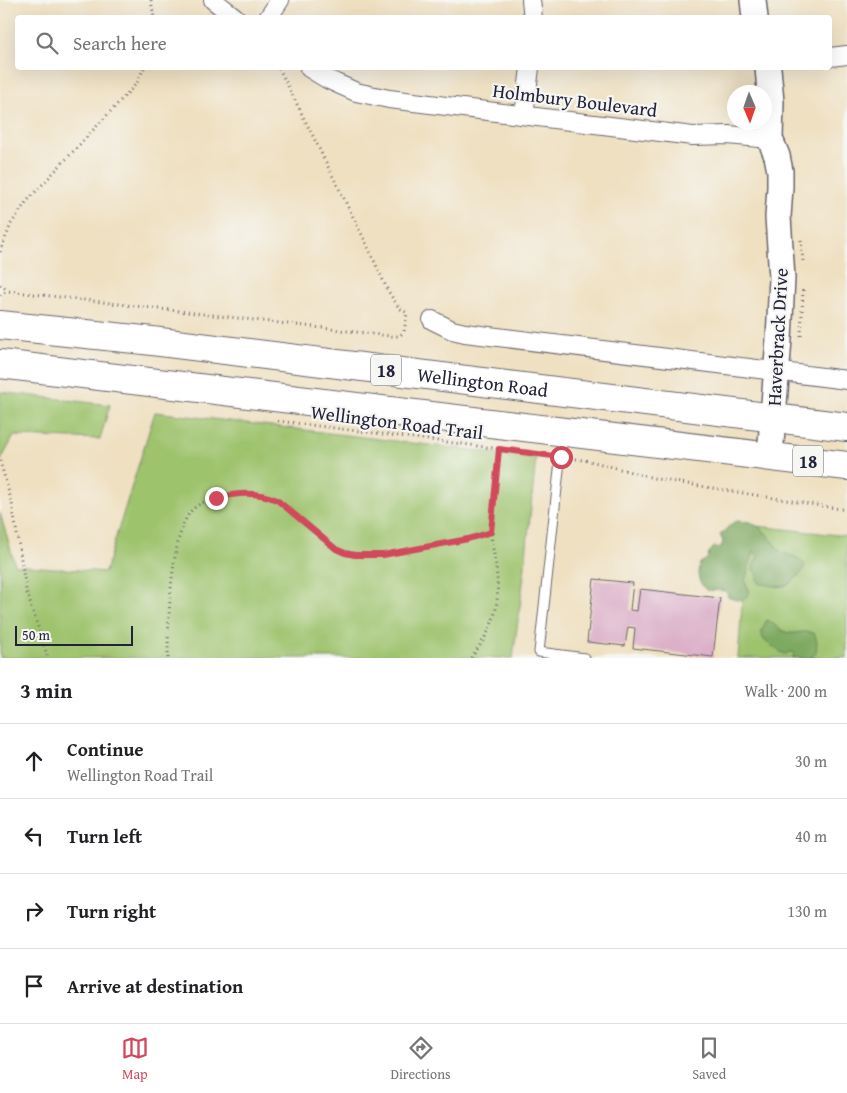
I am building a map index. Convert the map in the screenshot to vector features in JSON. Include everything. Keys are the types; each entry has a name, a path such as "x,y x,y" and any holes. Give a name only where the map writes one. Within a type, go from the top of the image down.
{"highway":[{"name":"Wellington Road","path":"0,325 144,340 847,428"},
{"name":"Wellington Road","path":"0,364 562,444 770,456 847,466"}],"street":[{"path":"213,0 232,15"},
{"path":"270,15 280,0"},
{"path":"531,0 533,15"},
{"path":"753,0 755,15"},
{"path":"832,57 847,55"},
{"name":"Holmbury Boulevard","path":"313,70 339,85 369,95 406,102 693,136 725,144 759,136"},
{"path":"524,115 530,70"},
{"path":"755,70 756,85"},
{"name":"Haverbrack Drive","path":"767,70 771,102 759,136 768,189 778,217 782,278 782,307 770,456"},
{"path":"432,320 452,330 464,333 847,380"}],"lane":[{"path":"562,444 539,655 585,658"}],"path":[{"path":"151,0 154,15"},
{"path":"0,252 11,224 27,201 137,83 143,70"},
{"path":"0,285 8,291 399,336 404,332 407,313 399,308 388,290 281,70"},
{"path":"0,295 8,291"},
{"name":"Wellington Road Trail","path":"271,420 499,449 562,444 588,461 657,479 847,510"},
{"path":"472,658 486,638 497,609 497,570 491,532 499,449"},
{"path":"0,461 12,502 26,590 48,658"},
{"path":"168,658 170,601 176,550 182,527 187,517 193,509 203,503 238,493 268,496 277,500 336,549 355,555 383,555 468,539 491,532"}],"green space":[{"path":"0,392 110,405 100,439 14,436 0,462"},
{"path":"155,412 536,458 513,658 0,658 0,513 15,565 105,572"},
{"path":"737,521 751,522 764,531 781,552 798,558 805,565 801,574 783,586 760,584 756,577 758,575 753,570 758,557 754,551 745,581 749,592 745,599 736,600 728,597 726,591 706,590 698,578 700,563 707,559 714,547 721,548 723,541 720,535"},
{"path":"748,525 847,536 847,658 738,658"},
{"path":"767,620 786,632 814,633 817,641 816,653 809,658 793,658 794,652 785,654 770,645 762,637 763,628"}],"building":[{"path":"594,579 633,583 630,610 637,611 640,589 720,598 713,657 633,648 635,628 628,627 625,646 587,642"}],"route":[{"path":"216,498 238,493 268,496 277,500 336,549 355,555 383,555 468,539 491,532 499,449 561,457"}]}
